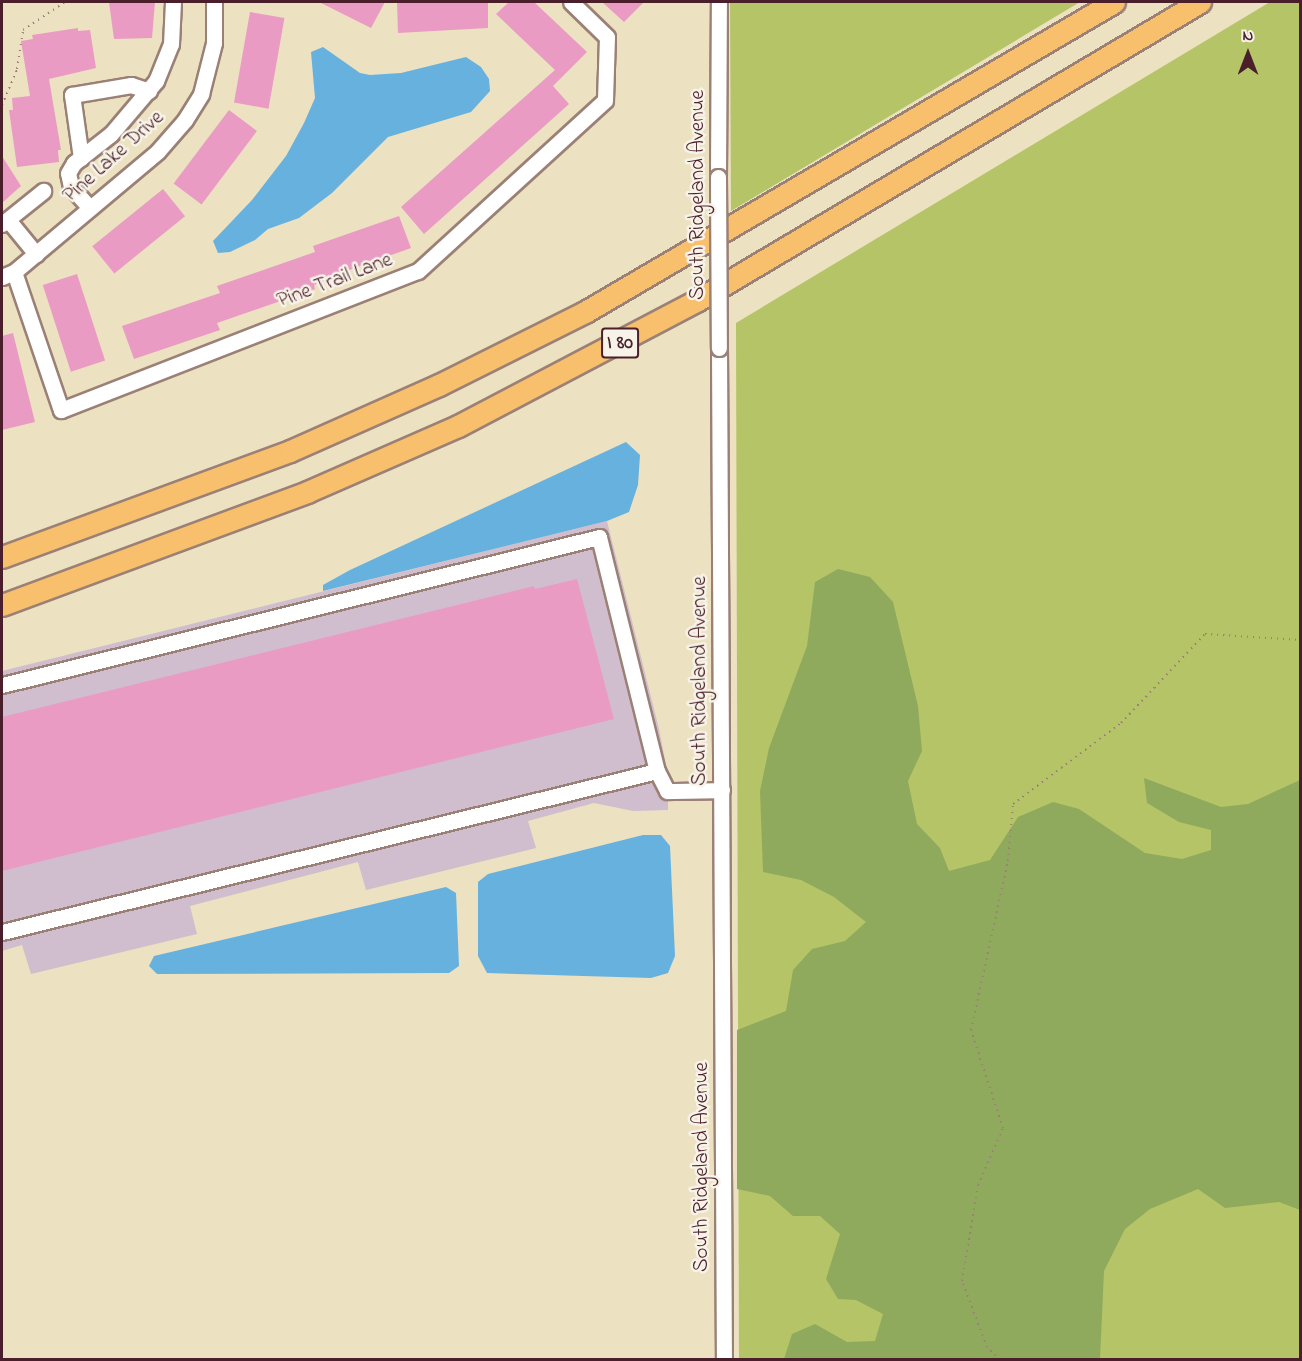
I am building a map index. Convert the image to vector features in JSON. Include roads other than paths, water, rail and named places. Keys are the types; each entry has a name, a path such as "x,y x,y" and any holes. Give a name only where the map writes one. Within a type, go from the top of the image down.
{"highway":[{"name":"I 80","path":"2,557 290,451 439,385 574,318 690,254 1114,2"},
{"name":"I 80","path":"2,605 307,492 458,426 696,301 1200,2"}],"street":[{"path":"90,208 68,180 74,163 111,134 148,91 171,44 173,2"},
{"name":"Pine Lake Drive","path":"8,275 158,151 185,120 201,94 214,43 214,2"},
{"name":"Pine Trail Lane","path":"8,275 61,410 418,271 605,100 608,37 571,2"},
{"name":"South Ridgeland Avenue","path":"718,2 724,1359"},
{"path":"81,158 72,95 131,86 148,91"},
{"path":"36,254 5,223 43,191"},
{"path":"2,685 599,537 657,771 667,791 722,790"},
{"path":"2,932 657,771"}],"water":[{"path":"323,47 360,73 370,75 401,73 466,57 481,67 489,79 490,91 471,112 388,137 332,193 299,218 268,229 255,240 230,252 218,253 213,241 252,200 286,156 304,123 315,98 311,52"},
{"path":"626,442 640,455 638,485 629,512 607,521 323,591 323,585 350,570"},
{"path":"643,835 661,835 670,846 675,956 668,973 651,978 487,973 478,956 478,882 488,874"},
{"path":"446,887 456,893 459,966 449,973 157,974 149,966 154,956"}]}
